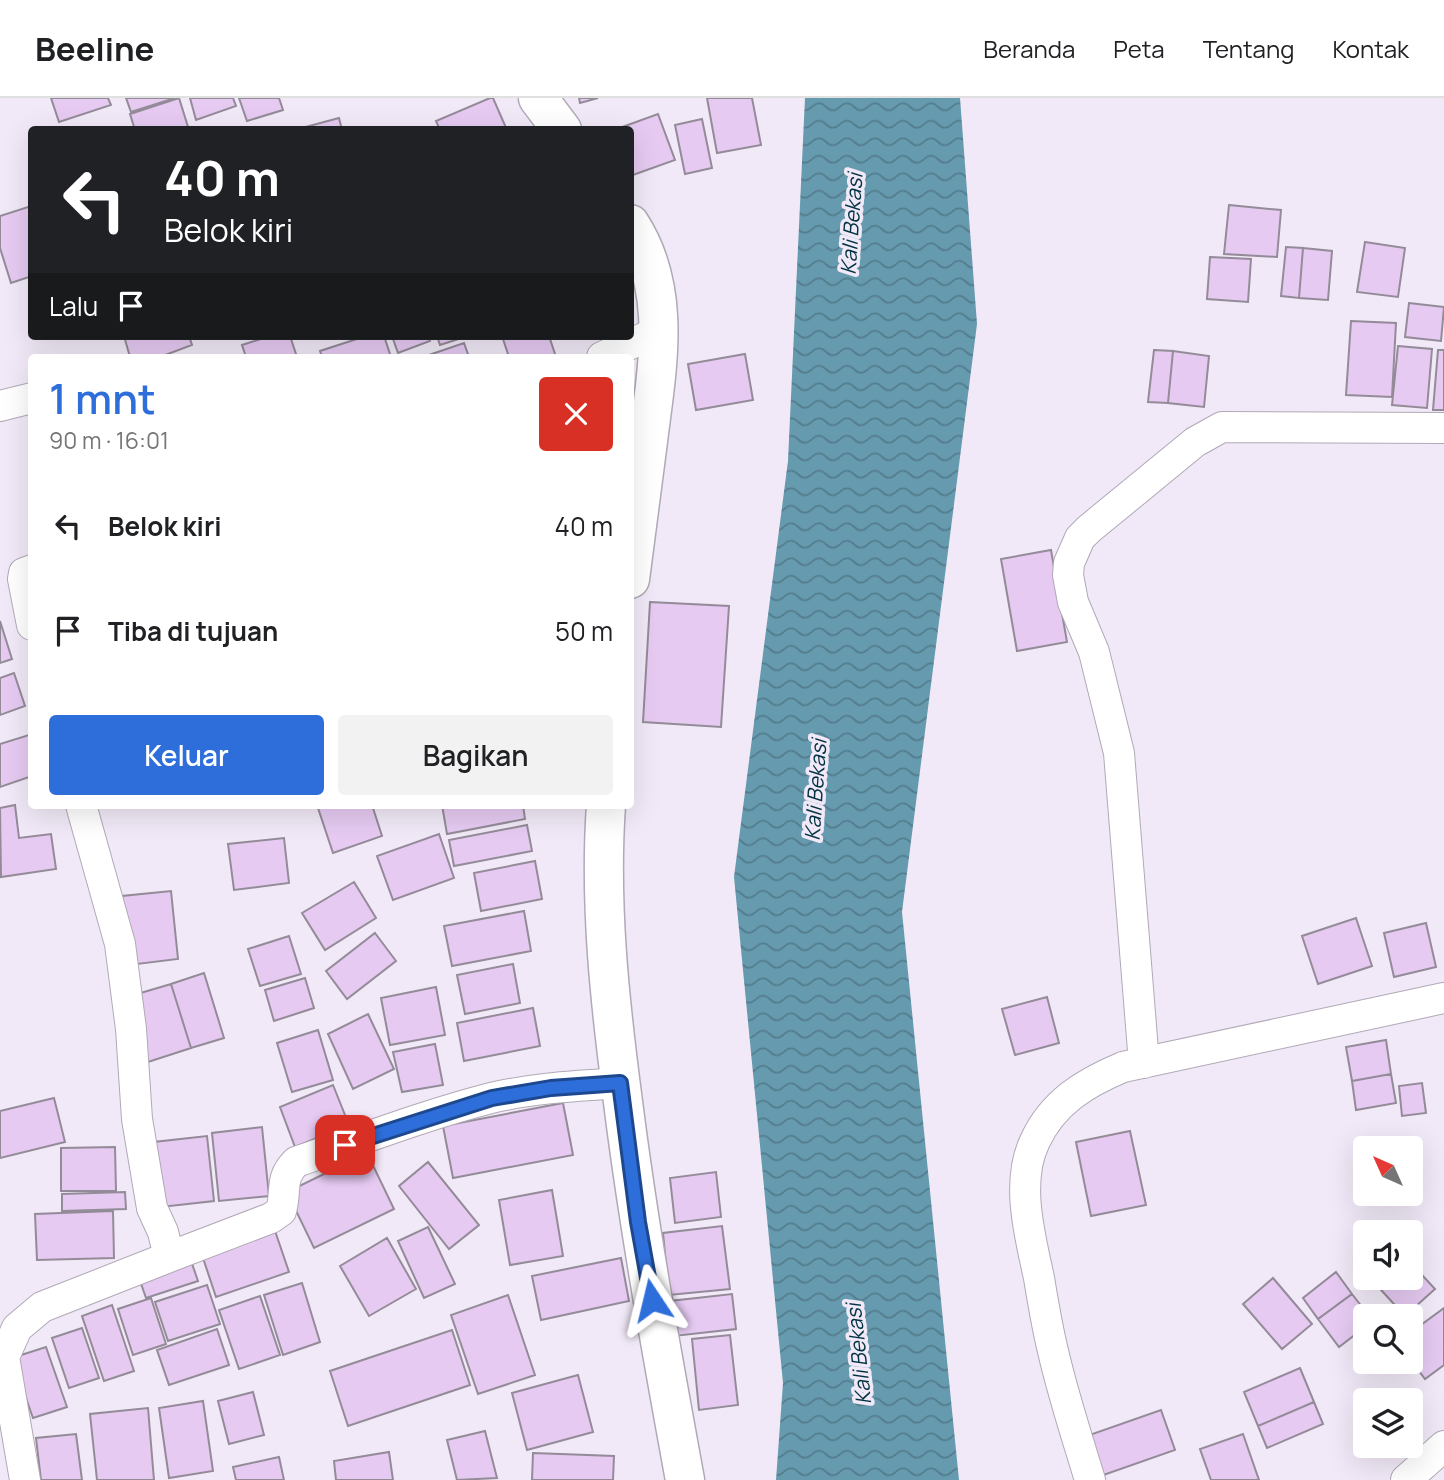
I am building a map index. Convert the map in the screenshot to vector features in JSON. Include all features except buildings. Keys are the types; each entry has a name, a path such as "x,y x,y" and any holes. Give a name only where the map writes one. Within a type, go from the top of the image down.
{"main road":[{"path":"538,98 559,126"},
{"path":"634,231 652,268 659,331 659,350 634,545"},
{"path":"606,809 603,850 611,1017 638,1222 685,1480"}],"street":[{"path":"609,354 659,331"},
{"path":"0,406 28,399"},
{"path":"1144,1063 1119,753 1094,652 1073,602 1068,575 1074,549 1089,529 1134,491 1195,442 1222,427 1444,428"},
{"path":"28,572 24,573 23,579 28,605"},
{"path":"82,809 120,944 131,1029 137,1119 152,1209 169,1257"},
{"path":"1090,1480 1053,1352 1029,1222 1027,1168 1034,1142 1045,1123 1068,1098 1091,1080 1123,1067 1444,998"},
{"path":"25,1480 4,1357 17,1328 42,1307 263,1222 281,1211 284,1181 288,1170 296,1162 492,1098 551,1088 620,1083"},
{"path":"1406,1480 1444,1446"}],"water":[{"name":"Kali Bekasi","path":"805,98 960,98 977,324 902,912 959,1480 776,1480 783,1383 734,877 788,461"}],"route":[{"path":"345,1145 492,1098 551,1088 620,1083 638,1222 652,1300"}]}
